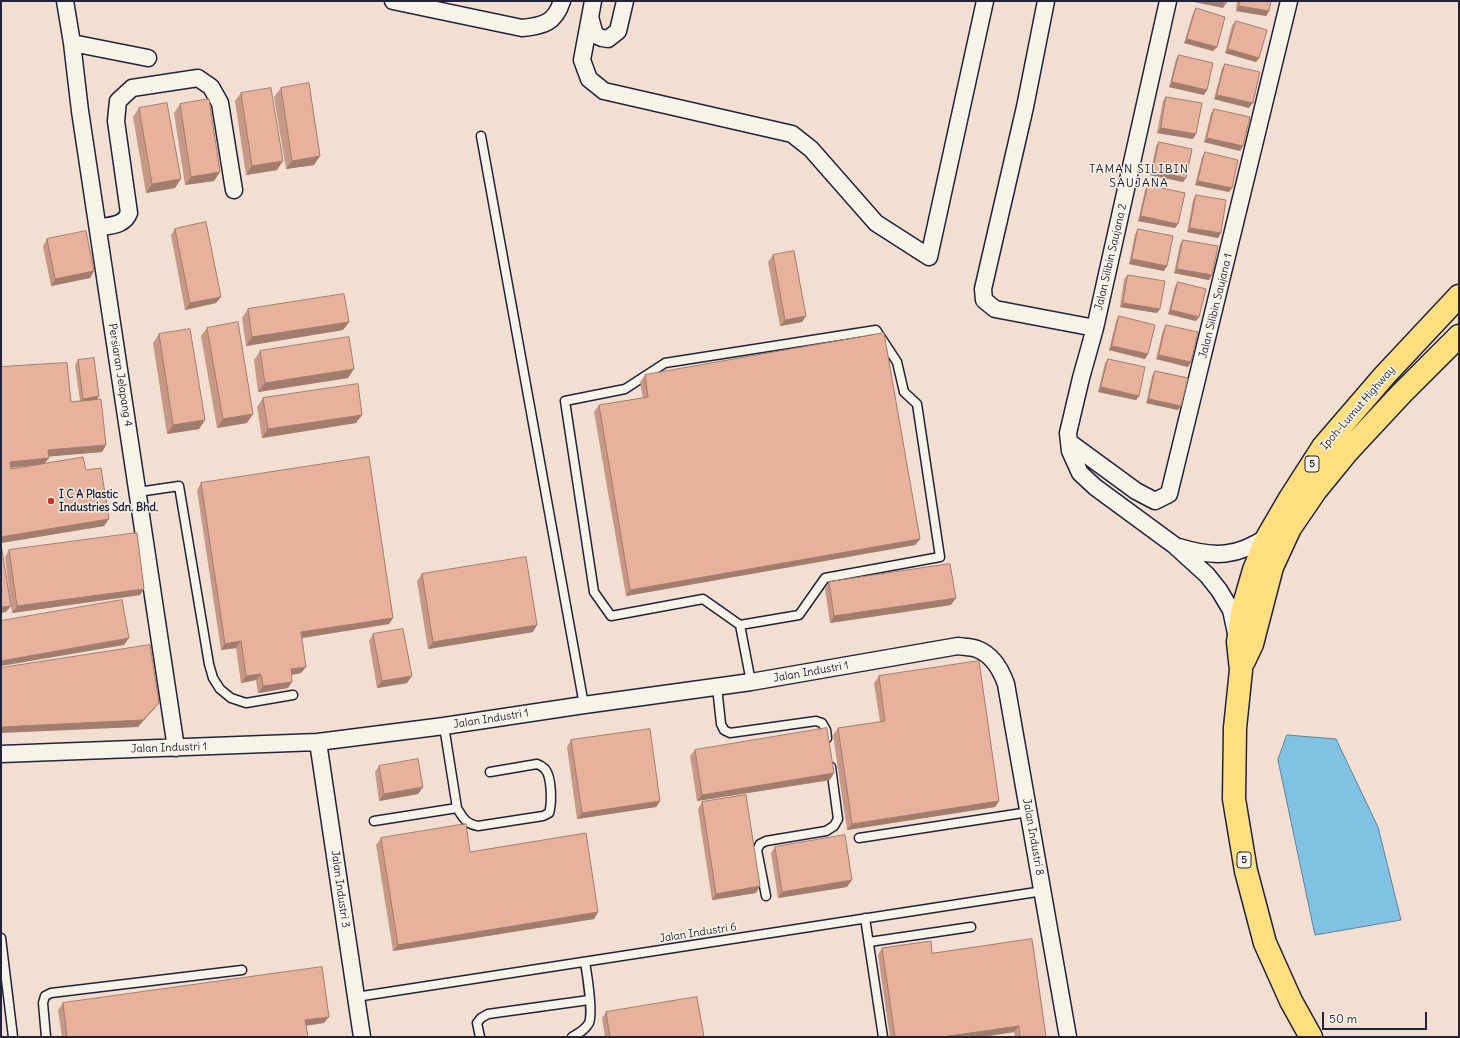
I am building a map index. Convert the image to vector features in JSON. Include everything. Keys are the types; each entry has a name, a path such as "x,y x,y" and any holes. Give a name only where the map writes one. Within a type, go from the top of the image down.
{"highway":[{"name":"Ipoh-Lumut Highway","path":"1311,1037 1291,1001 1265,943 1246,871 1234,799 1235,728 1241,670 1238,642 1243,608 1254,570 1268,536 1323,447 1385,375 1459,296"},
{"name":"Ipoh-Lumut Highway","path":"1241,670 1252,644 1272,567 1290,528 1316,490 1347,452 1401,394 1459,336"}],"street":[{"name":"Persiaran Jelapang 4","path":"65,1 72,43 80,111 176,748"},
{"path":"393,1 522,28 537,27 550,21 558,13 562,1"},
{"path":"592,8 595,35 608,39 618,31 626,1"},
{"path":"592,8 582,60 589,79 604,91 792,134 811,149 876,223 928,257 985,1"},
{"path":"1046,1 1025,107 983,289 984,300 995,309 1095,328"},
{"name":"Jalan Silibin Saujana 2","path":"1069,442 1068,433 1095,328 1168,1"},
{"name":"Jalan Silibin Saujana 1","path":"1069,442 1136,492 1156,501 1169,494 1289,1"},
{"path":"72,43 148,58"},
{"path":"98,228 123,222 127,219 129,213 116,121 118,101 132,88 198,78 212,87 220,103 234,190"},
{"path":"1069,442 1070,451 1080,474 1095,487 1174,545 1207,575 1219,590 1231,610 1238,642"},
{"path":"1174,545 1203,553 1221,554 1235,552 1254,546 1268,536"},
{"name":"Jalan Industri 1","path":"1,754 318,742 444,726 751,682 958,646 977,649"},
{"name":"Jalan Industri 8","path":"977,649 990,658 1001,670 1006,684 1068,1037"},
{"name":"Jalan Industri 3","path":"318,742 362,1037"}],"lane":[{"path":"480,136 584,705"},
{"path":"740,625 799,615 825,578 940,557 917,404 904,392 897,362 876,330 665,363 625,389 565,401 594,592 611,616 703,599 740,625 751,682"},
{"path":"138,492 179,486 209,664 213,678 220,689 231,698 246,703 293,695"},
{"path":"717,687 721,724 724,730 730,732 816,721 822,723 826,730 828,745"},
{"path":"444,726 457,808 469,824 478,826 543,816 549,813 552,805 548,774 544,768 537,764 490,772"},
{"path":"766,896 757,850 760,844 766,840 826,831 834,826 838,819 830,760"},
{"path":"374,821 457,808"},
{"path":"859,838 1029,812"},
{"name":"Jalan Industri 6","path":"356,997 1043,891"},
{"path":"866,918 883,1037"},
{"path":"869,942 971,927"},
{"path":"1,938 5,1000 14,1037"},
{"path":"572,1037 582,1032 589,1022 589,1000 585,962"},
{"path":"46,1037 43,1003 45,996 51,993 242,970"},
{"path":"480,1037 478,1023 481,1018 488,1014 589,1000"}],"water":[{"path":"1287,735 1336,739 1378,827 1401,920 1315,935 1278,760"}],"building":[{"path":"1215,1 1227,1 1226,3"},
{"path":"1240,1 1271,1 1269,11 1239,6"},
{"path":"1196,8 1225,17 1217,47 1187,39"},
{"path":"1236,21 1267,30 1259,58 1228,49"},
{"path":"1179,55 1213,63 1207,90 1172,82"},
{"path":"1225,64 1260,72 1253,103 1217,95"},
{"path":"309,83 320,156 292,161 281,88"},
{"path":"271,88 283,161 252,166 241,93"},
{"path":"1166,97 1202,103 1196,134 1161,128"},
{"path":"209,99 220,172 191,177 180,104"},
{"path":"167,103 181,179 152,184 139,108"},
{"path":"1214,109 1250,117 1243,146 1207,138"},
{"path":"1159,142 1192,149 1186,178 1153,171"},
{"path":"1205,152 1238,160 1232,188 1198,181"},
{"path":"1148,185 1185,193 1178,224 1141,216"},
{"path":"1196,195 1226,200 1221,233 1190,228"},
{"path":"206,222 221,297 190,303 175,229"},
{"path":"1138,229 1173,236 1167,266 1132,259"},
{"path":"86,231 94,271 55,279 47,239"},
{"path":"1183,240 1218,246 1212,275 1177,269"},
{"path":"794,251 806,316 785,320 773,255"},
{"path":"1128,275 1165,281 1160,309 1123,303"},
{"path":"1178,282 1206,289 1199,317 1171,310"},
{"path":"344,294 349,322 252,337 248,309"},
{"path":"1119,316 1155,325 1148,354 1112,346"},
{"path":"238,322 253,414 223,419 207,328"},
{"path":"1166,325 1198,332 1191,362 1159,355"},
{"path":"190,329 205,420 173,425 159,334"},
{"path":"884,333 920,539 630,590 599,405 648,397 645,375"},
{"path":"349,337 354,369 265,383 260,351"},
{"path":"94,358 99,396 83,399 78,360"},
{"path":"1108,359 1145,367 1139,396 1101,387"},
{"path":"67,363 71,402 101,399 106,445 48,450 49,458 10,462 11,469 83,457 86,470 101,468 109,519 1,537 1,367"},
{"path":"1155,371 1188,378 1181,406 1149,399"},
{"path":"358,384 362,415 268,429 263,398"},
{"path":"369,457 393,618 301,632 306,667 291,669 292,682 263,686 261,674 246,676 241,641 225,644 201,483"},
{"path":"137,533 144,589 17,606 9,550"},
{"path":"1,544 11,606 1,607"},
{"path":"526,557 537,625 433,642 422,574"},
{"path":"950,564 956,598 834,616 829,582"},
{"path":"122,600 129,638 1,661 1,621"},
{"path":"403,629 412,676 382,681 373,634"},
{"path":"150,645 159,703 143,720 1,727 1,668"},
{"path":"979,661 999,801 852,824 838,728 885,721 879,676"},
{"path":"827,728 834,773 702,795 695,750"},
{"path":"650,729 660,801 582,813 571,740"},
{"path":"418,759 423,787 384,794 379,766"},
{"path":"746,795 760,886 716,894 702,802"},
{"path":"466,824 470,852 586,833 598,912 398,945 381,838"},
{"path":"845,835 852,880 782,892 775,847"},
{"path":"1032,939 1046,1037 1020,1037 1019,1026 942,1037 895,1037 882,948 931,941 932,953"},
{"path":"322,967 329,1017 305,1020 308,1037 67,1037 63,1003"},
{"path":"697,997 704,1037 610,1037 606,1012"}],"place":[{"name":"I C A Plastic Industries Sdn. Bhd.","path":"51,501"}],"district":[{"name":"TAMAN SILIBIN SAUJANA","path":"1139,177"}]}
